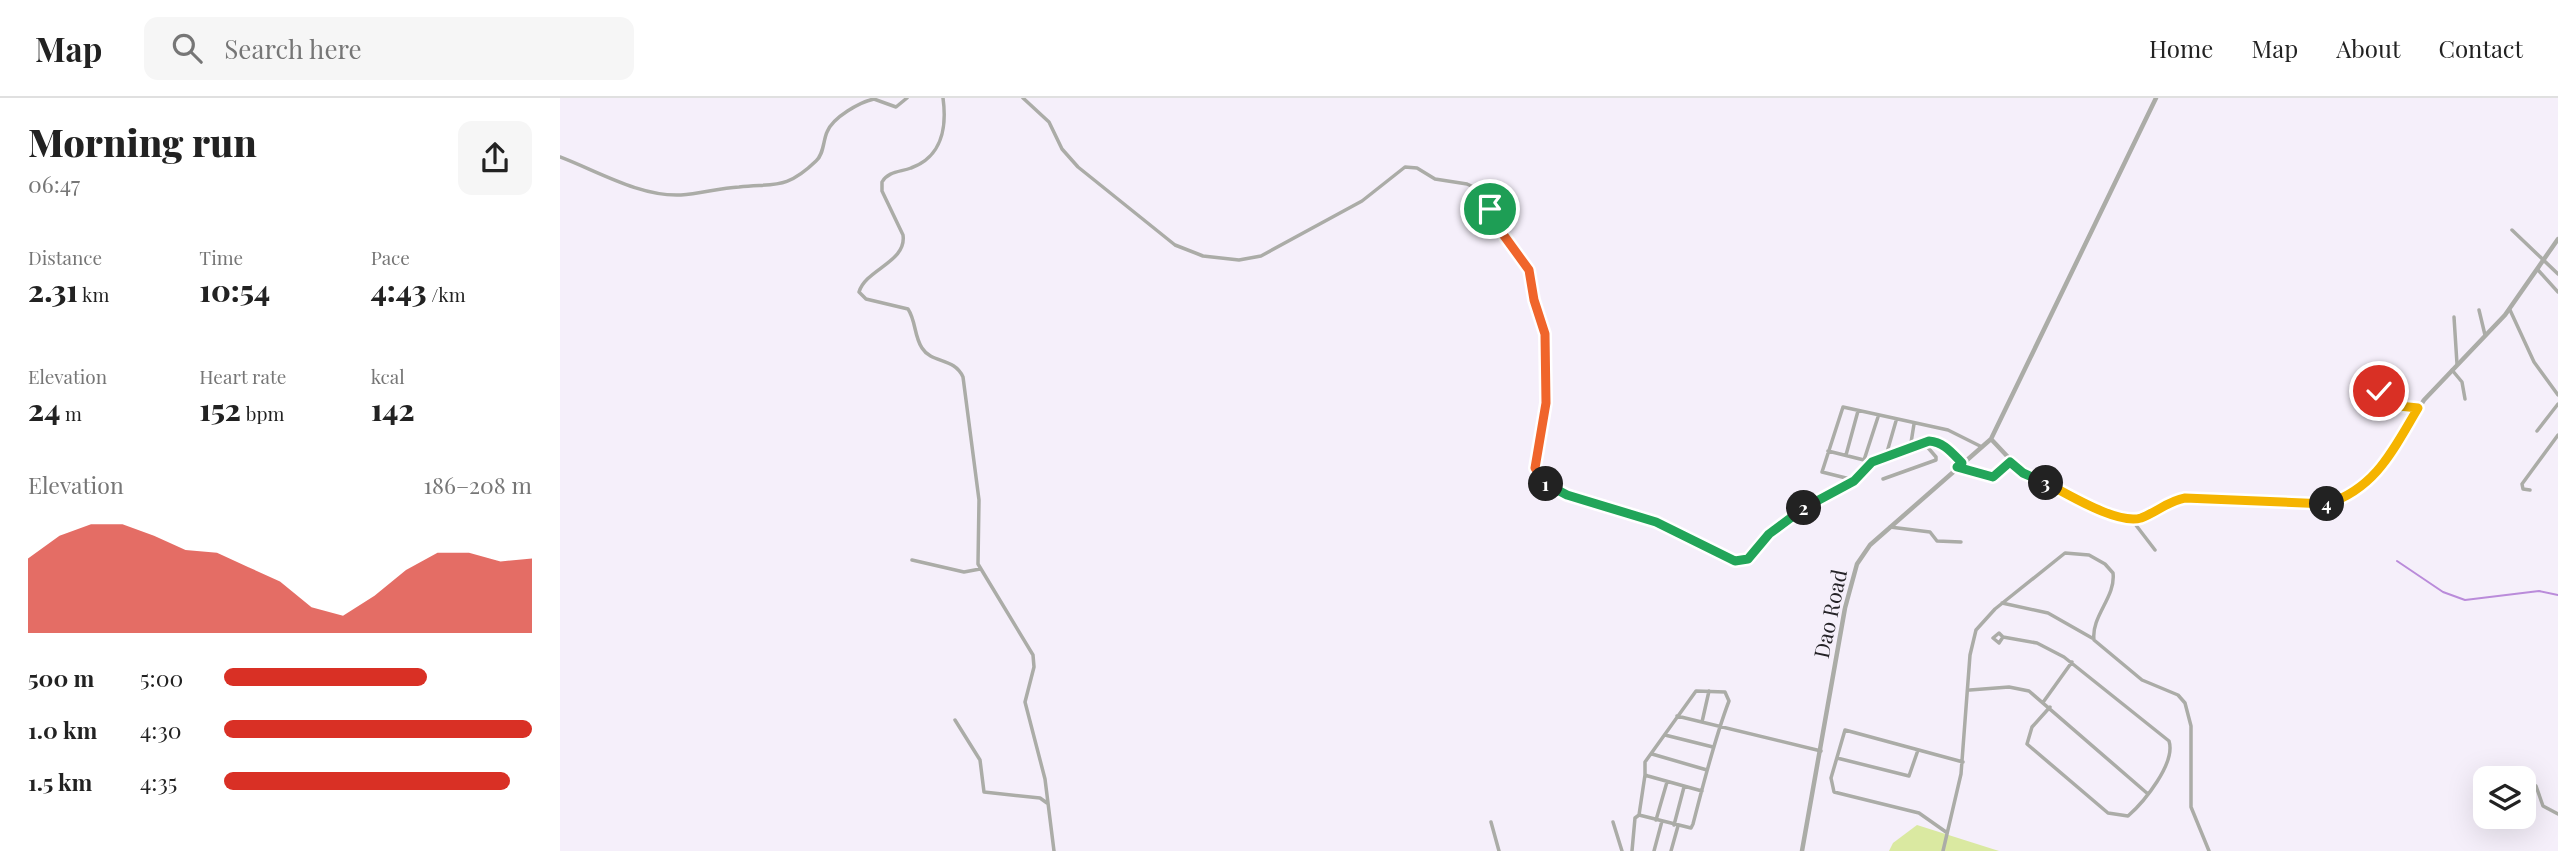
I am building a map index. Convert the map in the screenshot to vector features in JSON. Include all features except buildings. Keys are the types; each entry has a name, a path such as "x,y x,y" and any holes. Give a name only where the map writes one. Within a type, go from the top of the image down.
{"street":[{"path":"560,157 596,169 624,185 670,194 744,186 772,187 782,185 817,161 829,127 852,110 874,99 897,107 907,98"},
{"path":"943,98 944,132 935,150 922,163 891,173 882,182 882,191 903,235 904,243 897,255 864,281 859,292 866,299 908,309 921,347 931,355 953,363 963,377 979,500 980,569 1033,655 1034,667 1024,702 1045,779 1054,851"},
{"path":"1023,98 1049,122 1062,149 1078,167 1175,245 1203,256 1238,260 1261,256 1362,201 1405,167 1417,169 1435,179 1467,184 1482,191 1497,226 1525,261 1532,279 1534,300 1546,347 1545,418 1535,468 1541,481 1567,495 1656,522 1724,557 1742,561 1779,526 1814,502 1854,481 1872,462"},
{"path":"2156,98 1991,439 2023,473 2114,516 2132,520 2170,501 2185,498 2230,502 2276,500 2314,505 2342,498 2377,474 2418,408 2510,310 2558,239"},
{"path":"2512,230 2558,274"},
{"path":"2538,270 2558,292"},
{"path":"2479,310 2485,335"},
{"path":"2510,310 2534,362 2558,395"},
{"path":"2454,317 2457,364"},
{"path":"2452,370 2462,382 2465,399"},
{"path":"2372,371 2379,391 2389,404 2418,408"},
{"path":"2537,431 2558,404"},
{"path":"1854,481 1823,474 1840,409 1958,433 1982,447"},
{"path":"1846,455 1858,411"},
{"path":"1864,460 1878,416"},
{"path":"1885,459 1896,420"},
{"path":"1910,450 1914,424"},
{"path":"2530,490 2523,489 2522,485 2558,435"},
{"name":"Dao Road","path":"1802,851 1853,576 1862,555 1991,439"},
{"path":"1828,451 1872,462 1924,443 1939,443 1960,465 1993,477 2010,462"},
{"path":"1883,479 1936,460 1924,443"},
{"path":"2132,520 2155,550"},
{"path":"1891,527 1930,532 1937,541 1961,542"},
{"path":"1943,851 1963,762 1973,637 1984,619 2059,556 2073,552 2089,555 2105,564 2114,576 2092,638"},
{"path":"912,560 964,572 980,569"},
{"path":"2002,603 2049,613 2092,638 2142,680 2174,693 2185,703 2191,726 2191,807 2209,851"},
{"path":"2003,636 2037,643 2072,662 2169,741 2170,755 2148,794 2128,816 2119,817 2108,813 2029,747 2027,740 2032,727 2050,707"},
{"path":"2044,701 2072,662"},
{"path":"1970,690 2016,687 2044,701 2148,794"},
{"path":"1632,851 1645,762 1697,690 1728,695 1692,827 1676,826 1639,815"},
{"path":"1702,722 1709,691"},
{"path":"1677,716 1821,751"},
{"path":"955,720 980,760 984,792 1040,798 1047,803"},
{"path":"1947,832 1919,813 1835,792 1830,783 1843,733 1848,730 1963,762"},
{"path":"1665,735 1713,747"},
{"path":"1837,758 1909,776 1918,750"},
{"path":"1652,754 1707,770"},
{"path":"1645,775 1702,791"},
{"path":"1656,820 1667,782"},
{"path":"2536,786 2543,806 2558,814"},
{"path":"1671,851 1684,787"},
{"path":"1654,851 1662,821"},
{"path":"1491,822 1499,851"},
{"path":"1613,822 1622,851"}],"green space":[{"path":"1917,825 1999,851 1889,851 1893,843"}],"waterway":[{"path":"2397,561 2443,592 2465,600 2539,591 2558,595"}],"route":[{"path":"1490,209 1497,226 1529,270 1536,310 1545,334 1545,418 1535,468 1541,481 1567,495 1656,522 1712,552 1735,561 1748,559 1760,543 1779,526 1814,502 1854,481 1872,462 1904,453 1929,441 1939,443 1949,450 1962,463 1957,467 1996,477 2010,462 2023,473 2110,515 2132,520 2141,518 2170,501 2185,498 2230,502 2276,500 2314,505 2327,503 2352,493 2373,479 2418,408 2392,406 2379,391"}]}
